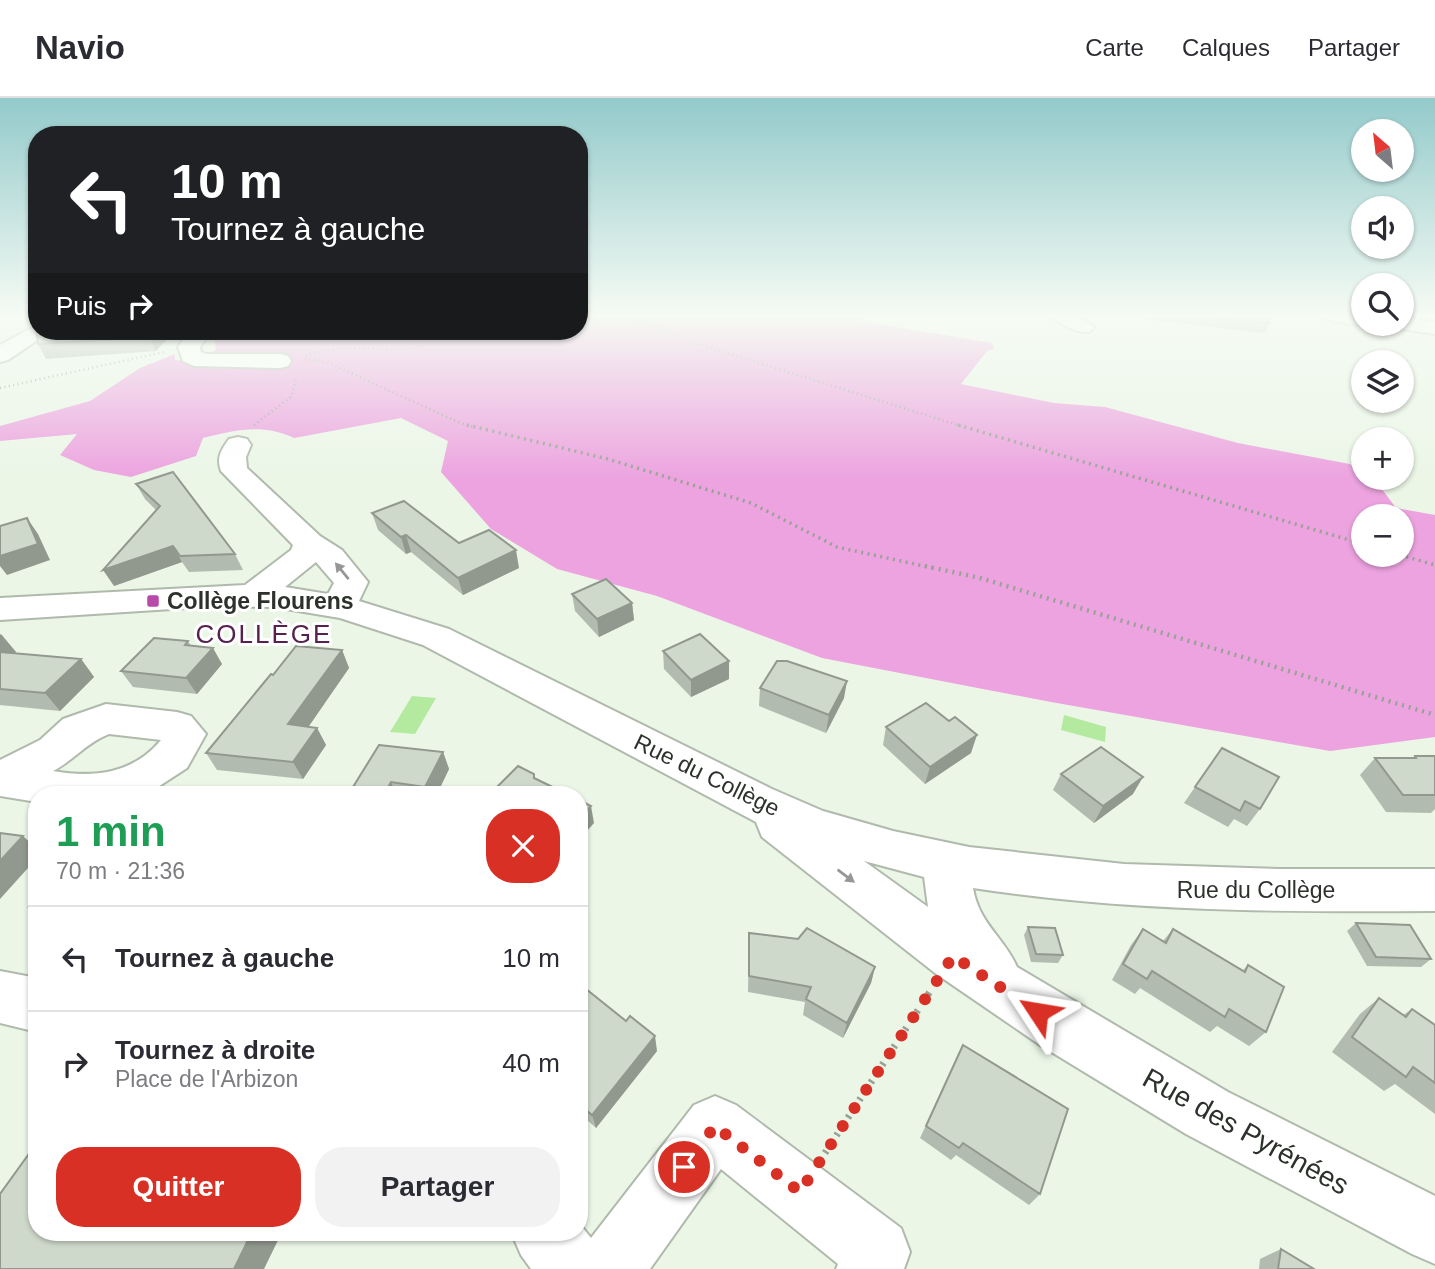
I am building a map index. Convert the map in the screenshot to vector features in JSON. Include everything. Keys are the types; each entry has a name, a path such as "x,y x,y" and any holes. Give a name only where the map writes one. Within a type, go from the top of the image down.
{"street":[{"path":"238,445 231,462 234,471 309,543 331,557 351,582 346,595 336,607"},
{"path":"253,595 306,555 309,543"},
{"name":"Rue du Collège","path":"0,609 253,595 336,607 436,636 733,790 817,828 947,863 1042,879 1156,889 1435,890"},
{"name":"Rue des Pyrénées","path":"733,790 953,956 1060,1025 1207,1113 1435,1231"},
{"name":"Rue des Pyrénées","path":"892,850 890,887 897,906 910,925"},
{"name":"Rue des Pyrénées","path":"947,863 952,910 965,940 989,965 1060,1025"},
{"path":"0,997 28,1003"},
{"path":"609,1269 715,1126 877,1252 870,1269"},
{"path":"551,1241 573,1269"}],"path":[{"path":"0,388 73,370"},
{"path":"238,445 258,419 291,397 291,370"},
{"path":"344,370 460,423 608,459 751,503 837,547 980,578 1435,715"},
{"path":"780,370 1351,540"},
{"path":"1414,559 1435,565"},
{"path":"800,1192 953,956"}],"shaded area":[{"path":"138,370 972,370 961,384 1054,403 1105,407 1238,443 1350,464 1351,490 1382,490 1393,504 1351,504 1351,567 1414,567 1414,511 1435,515 1435,737 1330,751 822,658 657,596 557,569 491,529 441,472 448,441 401,418 294,438 283,433 249,429 203,438 196,456 131,477 94,470 60,455 77,434 0,441 0,426 90,401"},
{"path":"412,696 436,698 415,734 390,732"},
{"path":"1064,715 1106,727 1105,742 1061,730"}],"building":[{"path":"173,472 235,554 180,556 173,546 103,570 160,506 136,484"},
{"path":"404,501 459,543 489,530 516,550 458,578 406,535 401,537 372,513"},
{"path":"27,518 38,544 0,556 0,526"},
{"path":"606,579 632,603 597,619 572,594"},
{"path":"700,634 729,661 691,680 663,651"},
{"path":"154,638 188,641 185,645 213,648 186,678 121,671"},
{"path":"296,646 342,650 288,724 317,728 293,762 206,753 271,674 273,675"},
{"path":"0,652 81,659 45,693 0,689"},
{"path":"777,661 787,661 847,681 829,715 760,688"},
{"path":"926,703 949,721 955,717 977,735 930,767 886,727"},
{"path":"379,745 443,752 426,786 391,782 389,786 354,786"},
{"path":"1101,747 1143,777 1103,806 1061,774"},
{"path":"1222,748 1279,777 1260,809 1245,801 1240,811 1195,787"},
{"path":"1415,756 1435,756 1435,795 1403,795 1375,758 1416,758"},
{"path":"518,766 550,786 498,786"},
{"path":"0,833 23,836 0,861"},
{"path":"1356,923 1410,925 1431,959 1376,957"},
{"path":"1028,927 1055,928 1063,955 1036,954"},
{"path":"807,928 875,967 847,1023 806,999 811,987 749,976 749,933 798,939"},
{"path":"1143,929 1166,943 1173,929 1245,972 1248,965 1284,987 1266,1032 1229,1009 1225,1017 1152,971 1147,979 1123,964"},
{"path":"588,991 626,1021 630,1016 655,1036 592,1115 588,1112"},
{"path":"1379,998 1406,1017 1412,1009 1435,1025 1435,1083 1413,1067 1406,1077 1352,1037"},
{"path":"963,1045 1068,1109 1040,1194 963,1143 959,1148 926,1126"},
{"path":"28,1155 28,1241 248,1241 234,1269 0,1269 0,1194"},
{"path":"1281,1249 1314,1269 1278,1269"}],"place":[{"name":"Collège Flourens","path":"153,601"}],"district":[{"name":"COLLÈGE","path":"264,634"}],"route":[{"path":"684,1167 715,1126 800,1192 953,956 1038,1012"}]}
